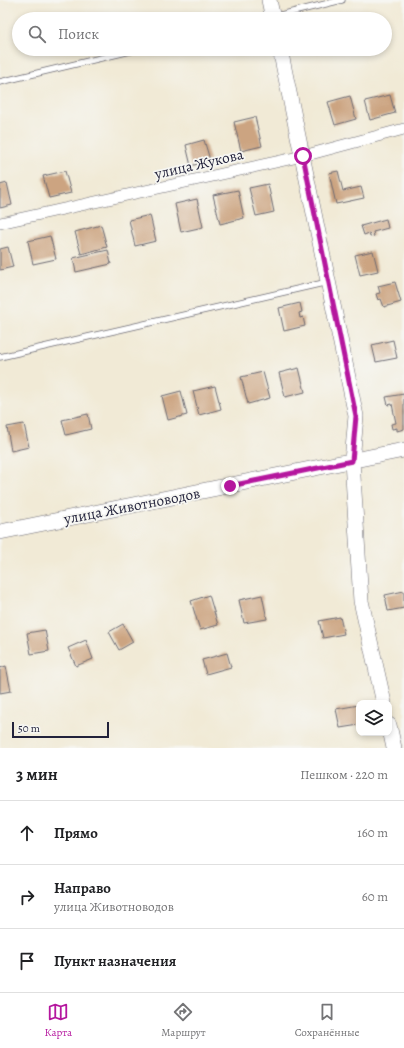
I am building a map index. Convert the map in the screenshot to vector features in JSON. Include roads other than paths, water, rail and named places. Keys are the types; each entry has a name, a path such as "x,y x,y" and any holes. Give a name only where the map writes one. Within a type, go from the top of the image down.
{"street":[{"path":"268,0 269,12"},
{"path":"282,56 356,416 352,461 362,602 383,700"},
{"name":"улица Жукова","path":"0,224 303,156 404,129"},
{"name":"улица Животноводов","path":"0,532 404,450"},
{"path":"391,736 394,748"}],"lane":[{"path":"294,12 342,0"},
{"path":"0,82 110,56"},
{"path":"0,357 328,282"}]}
